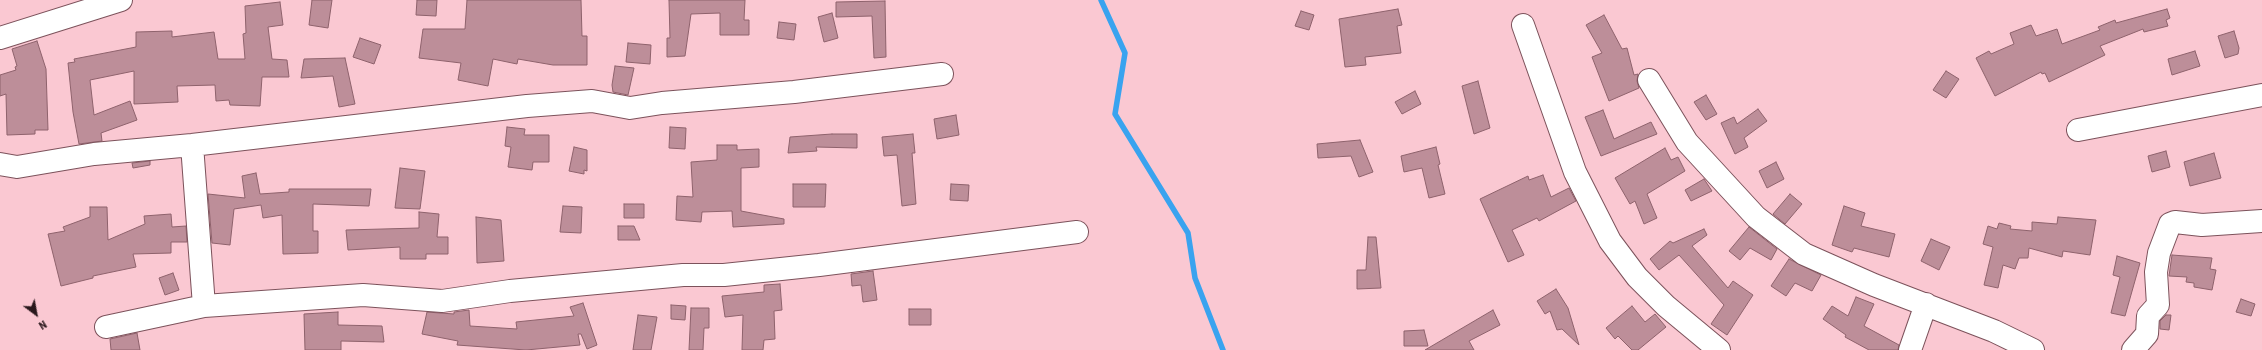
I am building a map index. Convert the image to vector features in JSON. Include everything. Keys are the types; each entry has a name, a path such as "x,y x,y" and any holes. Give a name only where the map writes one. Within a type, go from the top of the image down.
{"street":[{"path":"0,38 120,0"},
{"path":"1523,25 1575,172 1610,241 1637,277 1666,306 1719,350"},
{"path":"0,164 17,167 94,154 192,145 527,106 592,100 630,108 662,103 794,92 942,74"},
{"path":"1649,80 1688,142 1756,217 1804,254 1874,285 1994,331 2033,350"},
{"path":"2078,130 2262,95"},
{"path":"192,145 204,306"},
{"path":"2133,350 2147,334 2148,316 2158,305 2156,272 2159,253 2170,224 2175,222 2202,225 2262,221"},
{"path":"106,327 204,306 363,295 442,302 510,291 682,275 724,275 820,265 1077,232"},
{"path":"1910,350 1926,304"}],"building":[{"path":"312,0 332,0 328,28 309,25"},
{"path":"417,0 437,0 436,16 416,15"},
{"path":"467,0 581,0 582,36 587,36 587,65 553,65 518,59 517,64 493,59 488,86 458,80 461,63 419,58 423,29 465,29"},
{"path":"669,0 745,0 744,20 749,20 749,35 720,35 720,13 691,14 685,56 667,57 667,38 670,38"},
{"path":"885,1 886,57 874,58 872,16 836,17 836,2"},
{"path":"280,2 283,25 268,27 272,59 287,60 289,77 262,77 260,106 230,105 229,100 216,101 215,85 177,86 178,102 134,104 134,71 90,80 94,115 130,101 137,120 101,133 102,141 79,144 73,112 68,63 75,62 74,59 136,47 136,32 172,31 172,37 214,32 218,59 245,59 243,34 246,33 245,6"},
{"path":"1398,9 1402,25 1397,26 1401,53 1365,57 1366,65 1345,67 1339,19"},
{"path":"2167,9 2170,18 2166,20 2168,26 2144,32 2143,29 2100,46 2105,55 2049,82 2045,73 2042,74 2041,72 1995,96 1976,58 1989,51 1991,54 2014,44 2010,33 2031,25 2036,36 2057,29 2062,44 2100,30 2098,27 2115,20 2116,23"},
{"path":"1301,11 1314,15 1309,30 1295,26"},
{"path":"832,13 838,38 824,42 818,17"},
{"path":"1604,15 1622,49 1627,48 1634,75 1638,74 1637,81 1639,88 1609,101 1592,57 1602,53 1586,25"},
{"path":"779,22 796,24 794,40 777,38"},
{"path":"2234,31 2239,48 2238,54 2225,58 2218,36"},
{"path":"360,38 381,45 374,64 353,57"},
{"path":"37,41 46,69 48,130 35,130 35,134 7,135 6,94 0,96 0,75 16,70 15,67 17,66 12,49"},
{"path":"628,43 651,45 650,64 626,62"},
{"path":"2195,51 2200,66 2172,75 2168,59"},
{"path":"345,58 355,104 339,107 333,76 301,78 304,59"},
{"path":"615,66 634,68 628,95 613,92 612,85"},
{"path":"1946,71 1959,79 1946,98 1933,90"},
{"path":"1478,81 1490,128 1474,134 1462,86"},
{"path":"1415,91 1421,104 1402,114 1395,102"},
{"path":"1706,95 1717,114 1706,120 1694,102"},
{"path":"1758,109 1767,121 1744,138 1748,147 1735,154 1721,123 1734,117 1737,124"},
{"path":"1603,110 1614,139 1651,122 1657,134 1601,156 1585,117"},
{"path":"956,115 959,135 937,139 934,119"},
{"path":"507,127 525,129 524,135 549,135 549,162 533,162 532,170 508,167 511,147 505,146"},
{"path":"670,127 686,128 685,149 669,148"},
{"path":"857,134 857,148 816,147 817,151 788,153 790,137"},
{"path":"913,134 915,153 912,153 916,204 902,206 897,155 884,156 882,137"},
{"path":"1360,140 1373,172 1359,177 1351,156 1318,158 1317,144"},
{"path":"717,145 737,145 737,150 759,149 759,167 741,168 741,211 784,219 784,224 733,227 732,211 702,212 701,222 676,220 677,196 693,197 691,162 717,160"},
{"path":"574,147 587,150 587,171 584,170 584,174 569,171"},
{"path":"1436,147 1440,164 1438,165 1445,194 1429,198 1422,168 1404,172 1401,156"},
{"path":"1665,148 1671,160 1678,157 1685,171 1647,194 1657,218 1644,224 1635,201 1630,204 1615,178"},
{"path":"2166,151 2170,167 2152,172 2148,156"},
{"path":"2214,153 2221,178 2190,186 2184,162"},
{"path":"150,161 150,165 133,168 132,163"},
{"path":"1776,162 1784,179 1767,188 1759,171"},
{"path":"400,168 425,171 420,209 395,208"},
{"path":"256,173 260,194 289,192 289,189 371,189 369,206 313,204 313,231 318,231 318,253 283,254 282,215 263,218 261,205 234,209 230,245 212,243 208,194 245,198 242,176"},
{"path":"1543,175 1551,197 1569,188 1576,201 1539,221 1537,218 1512,230 1524,255 1508,262 1480,199 1528,176 1529,180"},
{"path":"1704,179 1712,191 1691,201 1685,190"},
{"path":"793,184 826,184 825,207 793,207"},
{"path":"951,184 969,185 968,201 950,200"},
{"path":"1790,194 1802,204 1785,224 1773,214"},
{"path":"624,204 644,204 644,218 624,218"},
{"path":"563,206 582,207 581,233 560,232"},
{"path":"1844,206 1865,213 1861,226 1895,234 1889,257 1854,248 1852,252 1832,245"},
{"path":"90,207 107,207 108,240 145,224 144,216 171,214 172,227 186,226 187,242 171,242 171,253 133,254 136,267 93,276 93,278 61,286 48,234 65,231 63,227 90,217"},
{"path":"419,212 439,214 437,237 448,237 448,254 426,254 426,259 400,259 400,247 348,250 346,230 419,228"},
{"path":"476,217 501,220 504,261 477,263"},
{"path":"2058,217 2096,220 2090,255 2063,251 2062,257 2029,248 2028,258 2019,258 2015,269 2003,265 1998,288 1984,285 1993,247 1983,244 1988,226 1997,229 1999,223 2011,226 2010,229 2032,231 2032,222 2057,224"},
{"path":"618,226 634,226 640,240 618,240"},
{"path":"1749,227 1777,249 1771,260 1750,248 1740,260 1729,251"},
{"path":"1704,229 1707,235 1692,246 1728,288 1733,281 1753,295 1727,335 1711,324 1724,305 1679,255 1659,270 1650,259 1670,241 1673,243"},
{"path":"1368,237 1376,237 1381,288 1357,289 1357,270 1366,270"},
{"path":"1931,239 1950,247 1939,270 1921,261"},
{"path":"2172,255 2212,258 2210,269 2216,270 2212,290 2194,287 2194,283 2186,282 2187,277 2169,276"},
{"path":"2117,256 2140,263 2125,316 2111,313 2120,277 2113,275"},
{"path":"1789,259 1821,275 1812,291 1795,283 1786,296 1771,286"},
{"path":"873,271 877,300 863,302 861,285 852,286 851,274"},
{"path":"173,273 179,290 165,295 159,278"},
{"path":"780,284 782,310 774,311 775,339 764,340 763,350 742,350 743,315 725,317 722,296 764,292 764,285"},
{"path":"1556,289 1568,308 1579,345 1562,329 1557,330 1550,311 1545,314 1537,301"},
{"path":"1856,297 1874,304 1864,326 1899,345 1898,350 1869,350 1845,337 1846,335 1823,319 1832,306 1848,316"},
{"path":"2241,299 2255,304 2251,316 2236,312"},
{"path":"583,303 597,345 587,349 581,334 578,334 580,345 526,350 457,345 458,341 422,334 427,312 454,314 454,312 469,310 470,326 517,329 516,322 574,316 570,307"},
{"path":"671,305 686,306 685,320 671,319"},
{"path":"1632,306 1645,322 1655,314 1666,327 1638,350 1632,350 1618,336 1615,339 1606,328"},
{"path":"691,308 709,308 709,328 704,328 703,350 689,350"},
{"path":"909,309 931,309 931,325 909,325"},
{"path":"1493,310 1500,325 1469,341 1474,350 1425,350"},
{"path":"338,312 338,325 382,326 384,342 341,341 341,350 305,350 304,314"},
{"path":"638,315 657,317 651,350 633,350"},
{"path":"2166,315 2171,315 2169,330 2160,329 2160,321"},
{"path":"1424,330 1428,346 1404,346 1404,331"},
{"path":"137,333 140,350 111,350 110,339"}],"waterway":[{"path":"1101,0 1125,53 1115,114 1188,233 1195,278 1223,350"}]}
